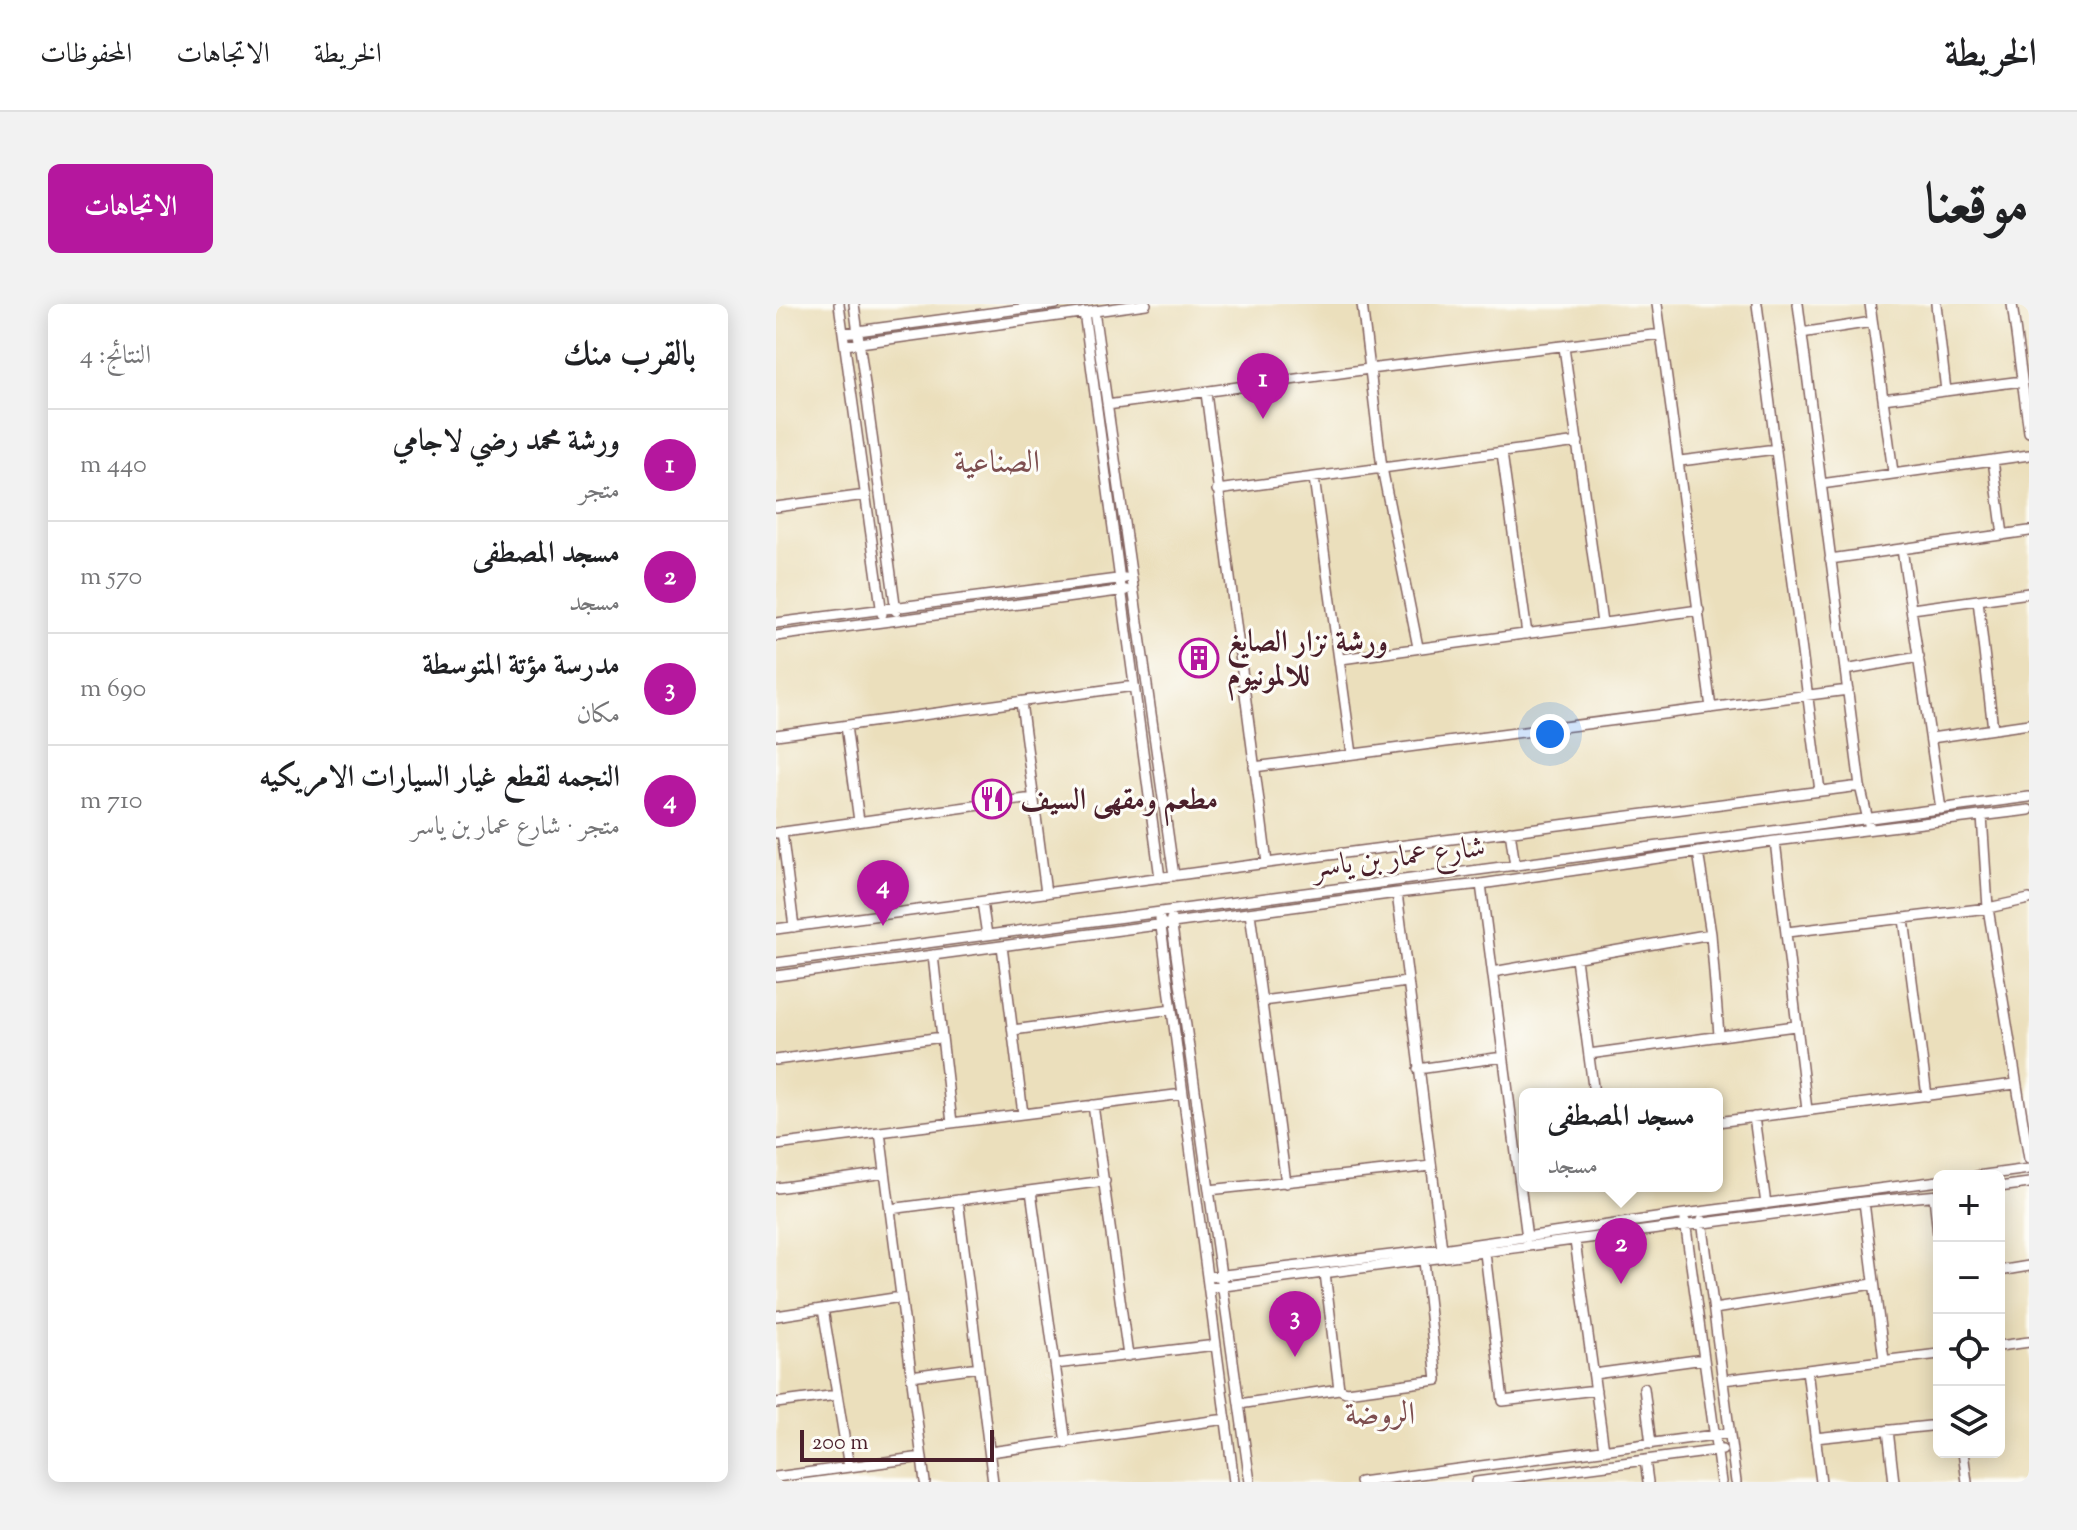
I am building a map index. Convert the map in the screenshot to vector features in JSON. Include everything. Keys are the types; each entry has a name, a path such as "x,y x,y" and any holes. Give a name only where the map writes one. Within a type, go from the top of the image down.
{"street":[{"path":"839,304 882,615"},
{"path":"854,304 896,613"},
{"path":"952,304 954,318"},
{"path":"843,333 1056,304"},
{"path":"845,345 1086,308 1146,304"},
{"path":"1362,304 1382,468 1418,647"},
{"path":"1657,304 1711,708"},
{"path":"1757,304 1820,791"},
{"path":"1798,304 1860,786 1870,831"},
{"path":"1870,304 1893,472"},
{"path":"1936,304 1946,391"},
{"path":"2012,304 2029,432"},
{"path":"1086,308 1107,405 1174,876"},
{"path":"1086,308 1160,878"},
{"path":"1801,333 1872,322"},
{"path":"1107,405 1369,369 1661,334"},
{"path":"1564,347 1602,623"},
{"path":"1883,399 2022,381"},
{"path":"1206,393 1267,863"},
{"path":"852,399 869,416"},
{"path":"1217,490 1578,442"},
{"path":"1680,461 1776,449"},
{"path":"1502,453 1527,634"},
{"path":"1821,484 2029,455"},
{"path":"1993,460 2003,535"},
{"path":"1314,478 1352,754"},
{"path":"776,507 866,495"},
{"path":"1830,559 2029,531"},
{"path":"1902,549 1941,809"},
{"path":"776,636 882,615 1132,577"},
{"path":"896,613 1134,589"},
{"path":"1912,609 2029,593"},
{"path":"1978,600 1993,729"},
{"path":"1341,659 1699,610"},
{"path":"776,623 882,615"},
{"path":"1845,670 1919,657"},
{"path":"776,735 1134,686"},
{"path":"1254,767 1848,690"},
{"path":"1021,702 1046,893"},
{"path":"1931,738 2029,724"},
{"path":"846,726 859,821"},
{"path":"776,929 1860,786"},
{"name":"شارع عمار بن ياسر","path":"776,963 2029,797"},
{"path":"794,927 779,832 1033,798"},
{"name":"شارع عمار بن ياسر","path":"776,976 1481,884 1775,841 2029,810"},
{"path":"1982,816 1988,908 2029,1159"},
{"path":"1510,831 1515,866"},
{"path":"1775,841 1807,1110"},
{"path":"1698,852 1711,934 1719,1035"},
{"path":"1481,884 1503,1057 1519,1144"},
{"path":"1397,893 1442,1249"},
{"path":"1787,932 1988,908 2029,899"},
{"path":"982,902 987,935"},
{"path":"1165,911 1172,1009 1234,1482"},
{"path":"1250,913 1286,1183"},
{"path":"1904,919 1927,1096"},
{"path":"1166,924 1209,1190 1250,1482"},
{"path":"1493,972 1711,934"},
{"path":"1002,946 1023,1114"},
{"path":"933,955 952,1123"},
{"path":"1576,959 1593,1088"},
{"path":"1262,1001 1407,982"},
{"path":"1013,1030 1172,1009"},
{"path":"1589,1054 1795,1026"},
{"path":"776,1060 942,1037"},
{"path":"1418,1069 1503,1057"},
{"path":"1723,1121 2015,1084"},
{"path":"776,1145 1183,1094"},
{"path":"1093,1105 1128,1356"},
{"path":"1754,1117 1766,1204"},
{"path":"880,1132 925,1482"},
{"path":"1209,1190 1431,1166"},
{"path":"2005,1172 2029,1169"},
{"path":"776,1188 885,1173"},
{"path":"890,1209 1105,1181"},
{"path":"1207,1277 1527,1238 1933,1182"},
{"path":"2005,1186 2029,1183"},
{"path":"1031,1191 1066,1443"},
{"path":"1523,1192 1527,1238"},
{"path":"1209,1288 1933,1195"},
{"path":"958,1200 993,1482"},
{"path":"1864,1202 1884,1360"},
{"path":"1701,1212 1736,1482"},
{"path":"1684,1214 1721,1482"},
{"path":"1575,1241 1604,1450"},
{"path":"1485,1253 1503,1401 1596,1390"},
{"path":"1239,1404 1339,1389 1346,1392 1437,1380 1424,1261"},
{"path":"2005,1270 2029,1266"},
{"path":"1325,1273 1339,1389"},
{"path":"1714,1309 1873,1284"},
{"path":"776,1316 901,1297"},
{"path":"823,1309 849,1467"},
{"path":"2005,1345 2029,1342"},
{"path":"1055,1364 1216,1345"},
{"path":"1723,1380 1933,1355"},
{"path":"1594,1374 1704,1359"},
{"path":"911,1376 979,1367"},
{"path":"1807,1370 1821,1482"},
{"path":"1644,1388 1651,1444"},
{"path":"776,1403 837,1395"},
{"path":"990,1452 1226,1419"},
{"path":"1815,1438 1933,1426"},
{"path":"1888,1430 1894,1482"},
{"path":"1360,1482 1729,1433"},
{"path":"1476,1482 1732,1448"},
{"path":"776,1477 922,1457"},
{"path":"1964,1458 1967,1482"},
{"path":"1645,1460 1648,1482"}],"place":[{"name":"ورشة محمد رضي لاجامي","path":"1263,419"},
{"name":"ورشة نزار الصايغ للالمونيوم","path":"1199,658"},
{"name":"مطعم ومقهى السيف","path":"992,799"},
{"name":"النجمه لقطع غيار السيارات الامريكيه","path":"883,926"},
{"name":"مسجد المصطفى","path":"1621,1284"},
{"name":"مدرسة مؤتة المتوسطة","path":"1295,1357"}],"district":[{"name":"الصناعية","path":"997,461"},
{"name":"الروضة","path":"1380,1413"}]}
